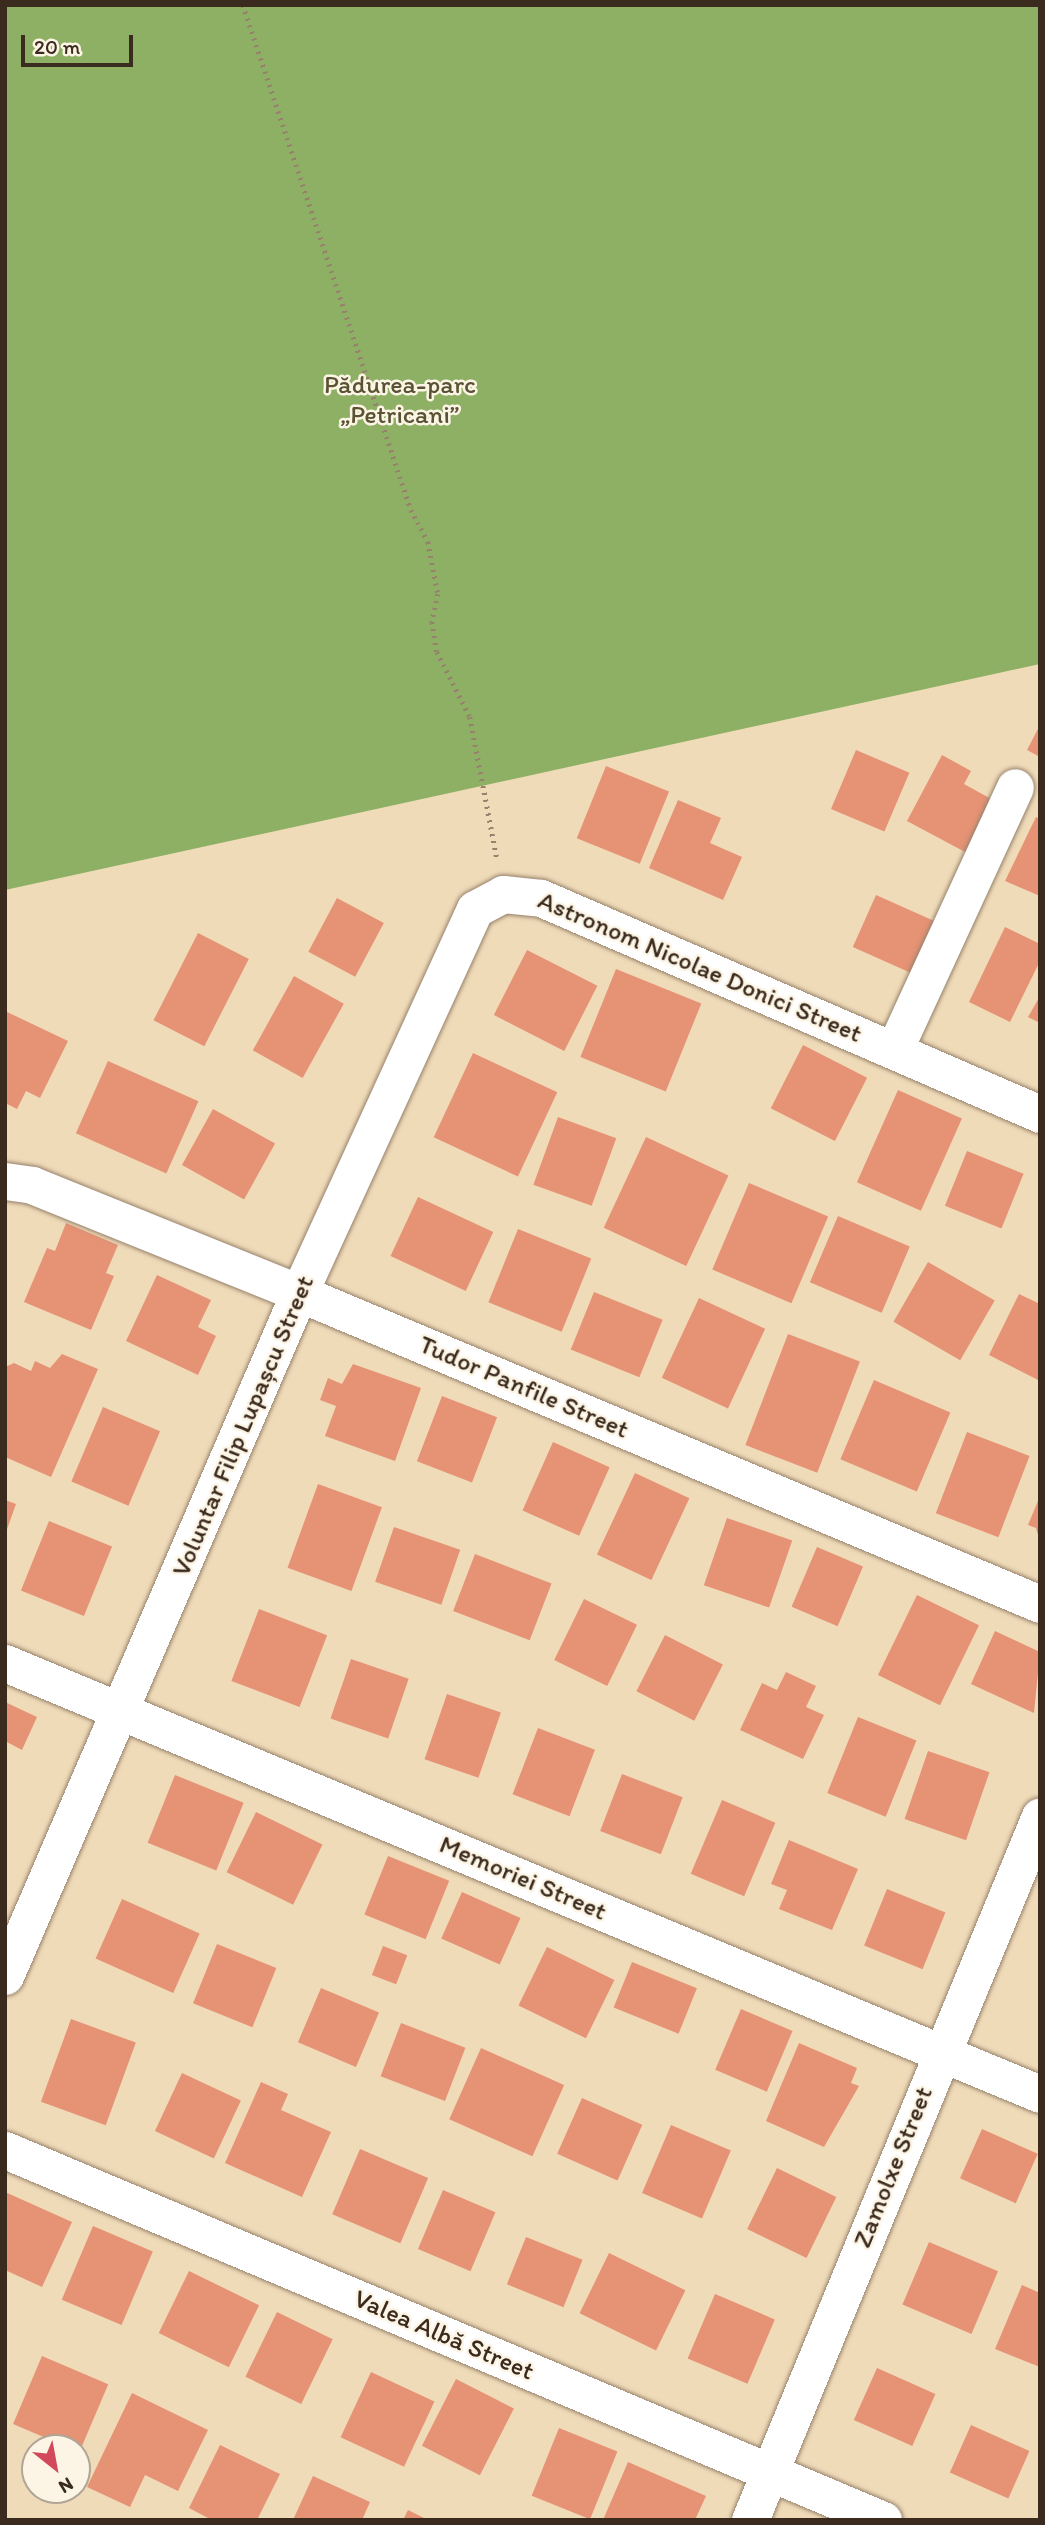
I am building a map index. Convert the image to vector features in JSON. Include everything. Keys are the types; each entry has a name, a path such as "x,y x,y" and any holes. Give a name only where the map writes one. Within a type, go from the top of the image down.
{"street":[{"name":"Astronom Nicolae Donici Street","path":"895,1048 1015,787"},
{"name":"Astronom Nicolae Donici Street","path":"503,894 541,898 895,1048 1040,1114"},
{"name":"Voluntar Filip Lupașcu Street","path":"5,1976 299,1293 461,929 475,909 503,894"},
{"name":"Tudor Panfile Street","path":"5,1181 32,1185 299,1293 1040,1604"},
{"name":"Memoriei Street","path":"5,1662 122,1708 1040,2094"},
{"name":"Zamolxe Street","path":"750,2520 940,2052 1040,1816"},
{"name":"Valea Albă Street","path":"5,2150 883,2520"}],"path":[{"path":"243,5 411,510 428,542 438,594 432,622 437,652 474,730 503,894"}],"green space":[{"name":"Pădurea-parc „Petricani”","path":"5,5 1040,5 1040,664 5,890"}],"building":[{"path":"1040,725 1040,757 1027,750"},
{"path":"856,750 909,773 884,832 831,809"},
{"path":"942,755 971,771 964,784 993,800 965,852 907,821"},
{"path":"606,766 669,791 640,864 577,838"},
{"path":"678,800 721,818 710,843 742,857 723,900 649,868"},
{"path":"1036,817 1040,819 1040,896 1005,881"},
{"path":"876,895 938,923 915,975 853,947"},
{"path":"337,898 384,923 355,977 308,952"},
{"path":"1005,927 1040,944 1040,961 1010,1022 969,1002"},
{"path":"198,933 249,959 204,1046 154,1020"},
{"path":"527,950 597,986 564,1051 494,1015"},
{"path":"616,969 701,1003 666,1092 580,1057"},
{"path":"294,976 344,1004 303,1078 253,1050"},
{"path":"1040,996 1040,1023 1028,1017"},
{"path":"5,1011 68,1041 40,1098 26,1091 17,1109 5,1103"},
{"path":"803,1045 867,1078 835,1141 771,1108"},
{"path":"473,1053 557,1092 518,1177 434,1137"},
{"path":"108,1061 198,1101 166,1173 76,1133"},
{"path":"898,1090 962,1118 921,1211 857,1182"},
{"path":"213,1109 275,1143 244,1199 182,1165"},
{"path":"558,1117 616,1138 592,1206 533,1185"},
{"path":"646,1137 728,1175 686,1266 604,1228"},
{"path":"967,1151 1024,1174 1001,1229 945,1206"},
{"path":"749,1183 828,1217 791,1303 712,1270"},
{"path":"418,1197 493,1232 466,1291 391,1256"},
{"path":"838,1216 910,1246 882,1313 810,1282"},
{"path":"66,1223 118,1245 106,1273 114,1276 91,1330 24,1302 47,1248 55,1251"},
{"path":"518,1229 591,1259 562,1332 488,1302"},
{"path":"928,1262 995,1300 960,1360 894,1322"},
{"path":"157,1275 211,1300 198,1327 216,1336 198,1375 126,1341"},
{"path":"594,1292 663,1320 639,1377 571,1349"},
{"path":"1019,1294 1040,1304 1040,1381 989,1355"},
{"path":"699,1298 765,1329 728,1409 662,1378"},
{"path":"788,1334 860,1362 817,1473 745,1445"},
{"path":"62,1354 98,1369 51,1477 5,1457 5,1367 14,1363 31,1371 35,1361 50,1368"},
{"path":"353,1364 421,1388 395,1461 325,1436 336,1406 320,1400 328,1378 342,1384"},
{"path":"874,1380 950,1412 917,1492 840,1459"},
{"path":"442,1396 497,1417 472,1482 417,1461"},
{"path":"103,1407 160,1431 128,1506 71,1482"},
{"path":"967,1432 1030,1456 998,1537 936,1513"},
{"path":"553,1442 610,1467 579,1536 522,1511"},
{"path":"635,1473 689,1498 651,1580 597,1555"},
{"path":"318,1484 382,1507 351,1591 288,1568"},
{"path":"1040,1496 1040,1542 1036,1528 1028,1525"},
{"path":"5,1500 16,1504 6,1532 5,1532"},
{"path":"727,1518 792,1540 769,1608 704,1585"},
{"path":"49,1521 112,1546 84,1616 21,1591"},
{"path":"394,1527 460,1550 441,1605 375,1582"},
{"path":"817,1547 863,1567 838,1626 792,1607"},
{"path":"475,1554 552,1583 530,1640 453,1611"},
{"path":"917,1595 979,1625 940,1705 878,1675"},
{"path":"584,1599 637,1625 607,1686 554,1660"},
{"path":"259,1609 327,1635 300,1707 231,1681"},
{"path":"995,1631 1040,1652 1034,1713 971,1684"},
{"path":"665,1635 723,1665 694,1721 636,1691"},
{"path":"351,1659 409,1679 388,1738 330,1719"},
{"path":"786,1672 816,1686 806,1707 824,1715 803,1759 740,1730 762,1683 777,1690"},
{"path":"447,1694 501,1713 478,1778 425,1759"},
{"path":"5,1702 37,1717 22,1750 5,1741"},
{"path":"858,1717 916,1741 886,1817 827,1793"},
{"path":"538,1728 595,1750 570,1816 513,1794"},
{"path":"928,1751 989,1772 966,1840 905,1819"},
{"path":"622,1774 683,1797 661,1854 600,1831"},
{"path":"175,1775 244,1803 216,1870 148,1843"},
{"path":"722,1800 775,1823 744,1896 691,1874"},
{"path":"256,1812 323,1844 293,1905 227,1872"},
{"path":"789,1840 858,1869 832,1930 779,1909 787,1890 771,1884"},
{"path":"388,1856 449,1881 426,1939 364,1914"},
{"path":"887,1889 945,1913 923,1969 864,1946"},
{"path":"462,1892 520,1918 500,1965 441,1939"},
{"path":"122,1899 200,1934 173,1993 96,1958"},
{"path":"217,1944 276,1968 252,2027 193,2003"},
{"path":"383,1946 407,1955 396,1984 372,1975"},
{"path":"547,1947 614,1980 586,2038 519,2005"},
{"path":"632,1962 697,1988 679,2034 614,2007"},
{"path":"321,1988 379,2013 356,2067 298,2042"},
{"path":"741,2009 793,2031 767,2092 715,2070"},
{"path":"71,2019 136,2043 106,2125 41,2102"},
{"path":"401,2023 465,2048 445,2101 381,2076"},
{"path":"799,2043 857,2068 851,2083 859,2086 824,2147 766,2121"},
{"path":"481,2048 564,2085 532,2156 449,2119"},
{"path":"182,2073 241,2100 214,2158 155,2131"},
{"path":"261,2082 288,2094 281,2110 331,2132 302,2197 225,2163"},
{"path":"582,2098 642,2125 617,2181 557,2154"},
{"path":"671,2125 731,2150 702,2219 642,2193"},
{"path":"982,2129 1038,2154 1016,2203 960,2178"},
{"path":"360,2149 428,2178 400,2243 332,2214"},
{"path":"777,2168 836,2197 807,2258 747,2229"},
{"path":"443,2190 495,2212 470,2271 418,2249"},
{"path":"5,2192 72,2222 42,2287 5,2270"},
{"path":"93,2226 153,2251 122,2325 62,2300"},
{"path":"526,2237 583,2260 563,2307 507,2284"},
{"path":"929,2242 998,2271 971,2334 902,2305"},
{"path":"609,2253 685,2290 656,2350 580,2313"},
{"path":"189,2271 259,2305 229,2367 159,2333"},
{"path":"1022,2285 1040,2293 1040,2367 995,2349"},
{"path":"715,2294 775,2319 747,2384 688,2358"},
{"path":"277,2312 333,2339 301,2404 245,2377"},
{"path":"42,2356 108,2384 87,2434 36,2434 13,2424"},
{"path":"877,2368 935,2394 912,2446 854,2420"},
{"path":"371,2372 434,2402 404,2467 341,2437"},
{"path":"456,2379 514,2409 480,2475 422,2446"},
{"path":"132,2393 208,2430 178,2491 145,2475 130,2507 91,2489 91,2479"},
{"path":"971,2425 1029,2451 1008,2499 950,2473"},
{"path":"559,2428 617,2452 590,2519 532,2496"},
{"path":"220,2445 280,2474 257,2520 212,2520 189,2508"},
{"path":"628,2462 706,2496 695,2520 603,2520"},
{"path":"313,2476 370,2502 362,2520 293,2520"},
{"path":"408,2510 428,2520 403,2520"}]}
